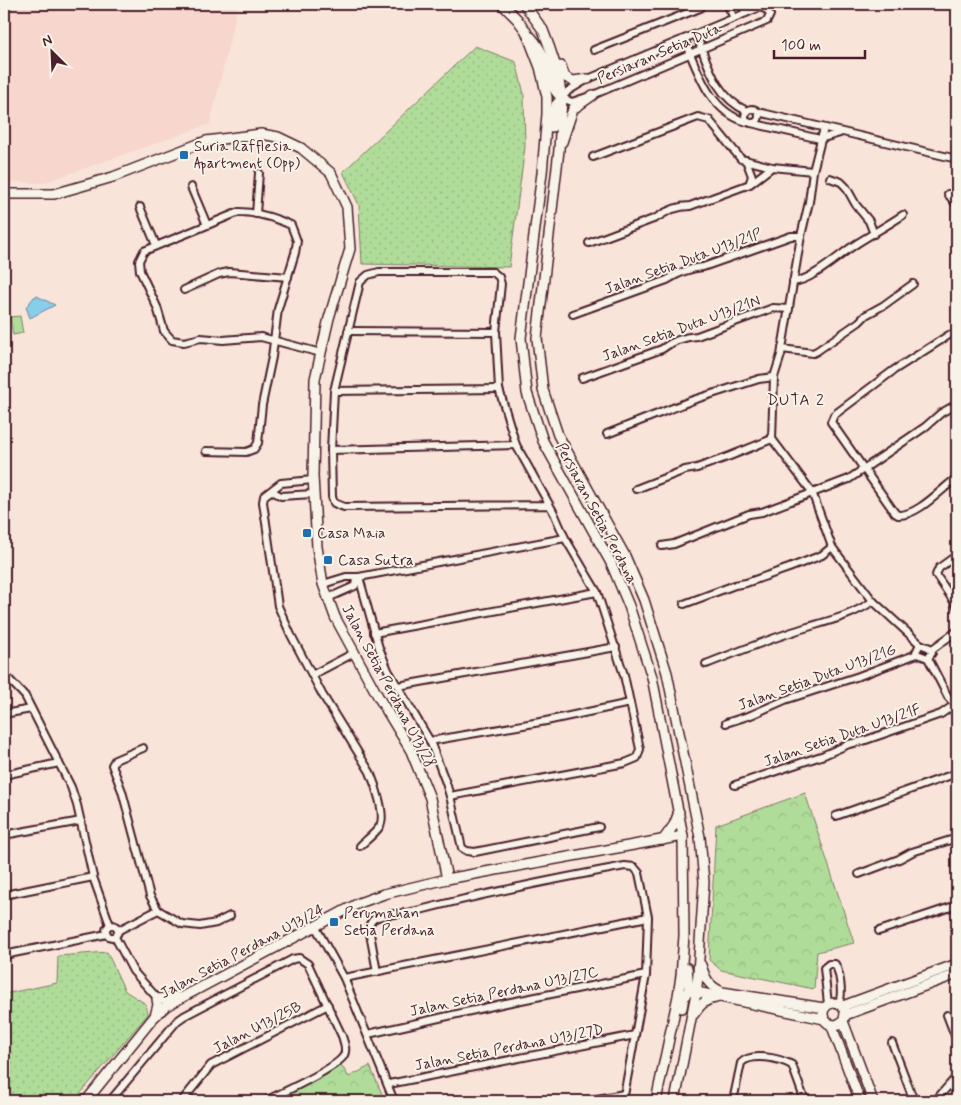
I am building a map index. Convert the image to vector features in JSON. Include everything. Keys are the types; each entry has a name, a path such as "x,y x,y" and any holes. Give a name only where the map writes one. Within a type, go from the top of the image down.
{"main road":[{"name":"Persiaran Setia Perdana","path":"502,4 517,18 526,31 540,67 547,97 542,173 521,338 527,393 544,441 611,563 629,606 652,677 683,836 684,936 678,996 656,1101"},
{"name":"Persiaran Setia Perdana","path":"524,4 543,30 557,70 562,98 560,150 537,338 542,390 558,435 625,556 644,600 667,673 701,849 704,882 699,959 691,1019 675,1101"},
{"path":"526,31 540,47 547,65 552,87 562,98 556,105 550,147 542,173"},
{"path":"549,46 559,61 566,77 573,81 588,80"},
{"path":"560,150 573,109 593,95"},
{"name":"Jalan Setia Perdana U13/28","path":"4,194 54,194 113,177 206,141 261,134 278,137 301,148 331,173 347,207 350,249 315,379 313,494 317,547 324,584 335,617 379,698 411,751 430,798 447,879"},
{"path":"678,812 674,825 663,840 676,845 683,858"},
{"path":"697,822 683,836 701,849"},
{"name":"Jalan Setia Perdana U13/24","path":"86,1101 154,1016 166,1006 359,903 384,894 432,882 683,836"},
{"path":"432,882 438,877 444,866 462,876"},
{"path":"684,917 688,944 686,976 694,990"},
{"path":"699,959 710,986 720,994 837,1024 842,1011 957,964"},
{"path":"842,1011 957,974"},
{"path":"666,1050 675,1034 684,997 694,990 826,1006 833,1002 842,1011 872,1101"},
{"path":"691,1019 699,1006 708,999 720,994"},
{"path":"154,1016 158,1005 157,999 181,997"},
{"path":"826,1006 823,1015 828,1022 860,1101"}],"street":[{"path":"727,4 734,18"},
{"path":"741,4 746,13"},
{"path":"594,50 702,6"},
{"name":"Persiaran Setia Duta","path":"762,8 768,10 770,15 767,21 593,95 572,102 562,98 568,91 588,80 734,18 762,8"},
{"path":"696,34 715,82 725,97 737,107 747,111 750,109 957,160"},
{"path":"684,39 705,87 722,109 732,117 749,123 820,139 841,132"},
{"path":"747,111 745,115 749,123"},
{"path":"749,123 758,120 758,112"},
{"path":"594,157 698,118 709,120 741,159 772,167 813,171"},
{"path":"824,128 813,171 782,349 774,376 772,439 812,492 832,547 873,601 920,644 931,650"},
{"path":"746,160 752,176 750,184"},
{"path":"589,243 656,218 664,212 682,206 690,206 750,184 772,167"},
{"path":"256,214 259,173"},
{"path":"830,178 842,182 846,187 856,205 869,221 874,234"},
{"path":"191,188 207,225"},
{"path":"948,194 957,205"},
{"path":"140,207 156,245"},
{"path":"206,452 246,452 251,451 256,446 274,339 278,309 296,253 297,241 291,224 256,214 239,212 144,251 140,256 138,266 157,307 164,330 172,340 184,342 201,338 217,340 262,337 274,339 321,353"},
{"path":"793,282 802,281 903,215"},
{"name":"Jalan Setia Duta U13/21P","path":"574,314 667,280 693,268 703,267 791,236 801,236"},
{"path":"184,290 219,274 229,272 288,276"},
{"path":"450,796 633,761 637,758 640,749 624,675 597,592 516,445 499,390 496,332 501,284 499,277 493,272 379,272 368,275 360,282 334,391 332,497 334,502 344,508 548,505"},
{"path":"782,349 813,353 913,284"},
{"name":"Jalan Setia Duta U13/21N","path":"582,378 662,348 674,341 697,336 773,308 789,309"},
{"path":"348,331 496,332"},
{"path":"949,335 894,370 832,418 832,425 898,515 911,513 957,478"},
{"path":"607,434 674,407 774,376"},
{"path":"334,391 499,390"},
{"path":"662,546 674,544 732,520 762,512 849,479 941,413 957,404"},
{"path":"636,489 772,439"},
{"path":"332,450 516,445"},
{"path":"313,480 281,483 264,496 263,502 278,606 312,675 370,772 374,782 382,815 380,827 360,846"},
{"path":"272,491 281,496 313,494"},
{"path":"324,584 350,576 357,578 566,538"},
{"path":"684,604 789,568 822,555 832,547"},
{"path":"957,555 939,568 936,575 957,606"},
{"path":"328,598 355,586 357,578"},
{"path":"357,578 388,670 430,741 450,796 462,848 475,852 600,827"},
{"path":"374,633 597,592"},
{"path":"706,664 809,626 830,622 857,612 873,601"},
{"path":"928,658 932,653 931,650 957,631"},
{"path":"920,644 916,650 917,654 928,658 948,697 956,706"},
{"path":"398,686 616,647"},
{"path":"312,675 354,653"},
{"name":"Jalan Setia Duta U13/21G","path":"726,723 752,715 785,700 859,676 917,654"},
{"path":"4,674 25,696 71,788 81,821 93,877 110,925"},
{"path":"430,741 546,721 630,703"},
{"name":"Jalan Setia Duta U13/21F","path":"735,785 824,755 849,744 941,714 956,706"},
{"path":"4,714 31,708"},
{"path":"143,748 115,760 112,765 122,791 150,896 158,910 182,924 200,926 216,923 230,916"},
{"path":"4,775 59,763"},
{"path":"836,816 957,773"},
{"path":"4,835 81,821"},
{"path":"859,874 912,852 957,838"},
{"path":"377,972 369,928 372,920 376,918 411,912 459,899 625,866 634,867 639,873 648,918 646,975 623,1101"},
{"path":"4,895 93,877"},
{"path":"879,931 957,905"},
{"path":"115,936 119,930 158,910"},
{"path":"344,978 648,918"},
{"path":"110,925 115,925 119,930"},
{"path":"107,934 106,930 110,925"},
{"path":"315,926 344,978 394,1101"},
{"path":"4,955 107,934 112,937 115,936"},
{"path":"115,936 133,971 157,999 166,1006"},
{"path":"110,1101 176,1021 293,959 299,958 308,964 346,1048 343,1058 331,1067 265,1101"},
{"path":"826,1006 824,968 829,964 835,964 842,1011"},
{"name":"Jalan Setia Perdana U13/27C","path":"368,1034 506,1003 646,975"},
{"name":"Jalan U13/25B","path":"182,1101 212,1065 328,1005"},
{"path":"947,1015 957,1041"},
{"name":"Jalan Setia Perdana U13/27D","path":"388,1084 635,1035"},
{"path":"892,1043 914,1101"},
{"path":"733,1101 740,1063 752,1057 784,1061 792,1065 805,1101"},
{"path":"935,1101 957,1076"},
{"path":"586,1101 624,1094"}],"shaded area":[{"path":"4,4 238,4 210,124 43,183 4,181"}],"green space":[{"path":"475,46 516,62 524,94 525,147 509,267 362,264 359,205 343,172"},
{"path":"20,316 23,333 13,335 10,317"},
{"path":"805,793 854,943 817,952 814,989 721,970 709,960 716,825"},
{"path":"107,952 125,991 146,1004 148,1014 74,1101 4,1101 4,994 57,983 58,956"},
{"path":"341,1065 349,1077 370,1066 385,1101 271,1101"}],"water":[{"path":"37,296 55,305 30,318 26,307"}],"place":[{"name":"Suria Rafflesia Apartment (Opp)","path":"184,155"},
{"name":"Casa Maia","path":"307,533"},
{"name":"Casa Sutra","path":"328,560"},
{"name":"Perumahan Setia Perdana","path":"334,922"}],"district":[{"name":"DUTA 2","path":"796,399"}]}
